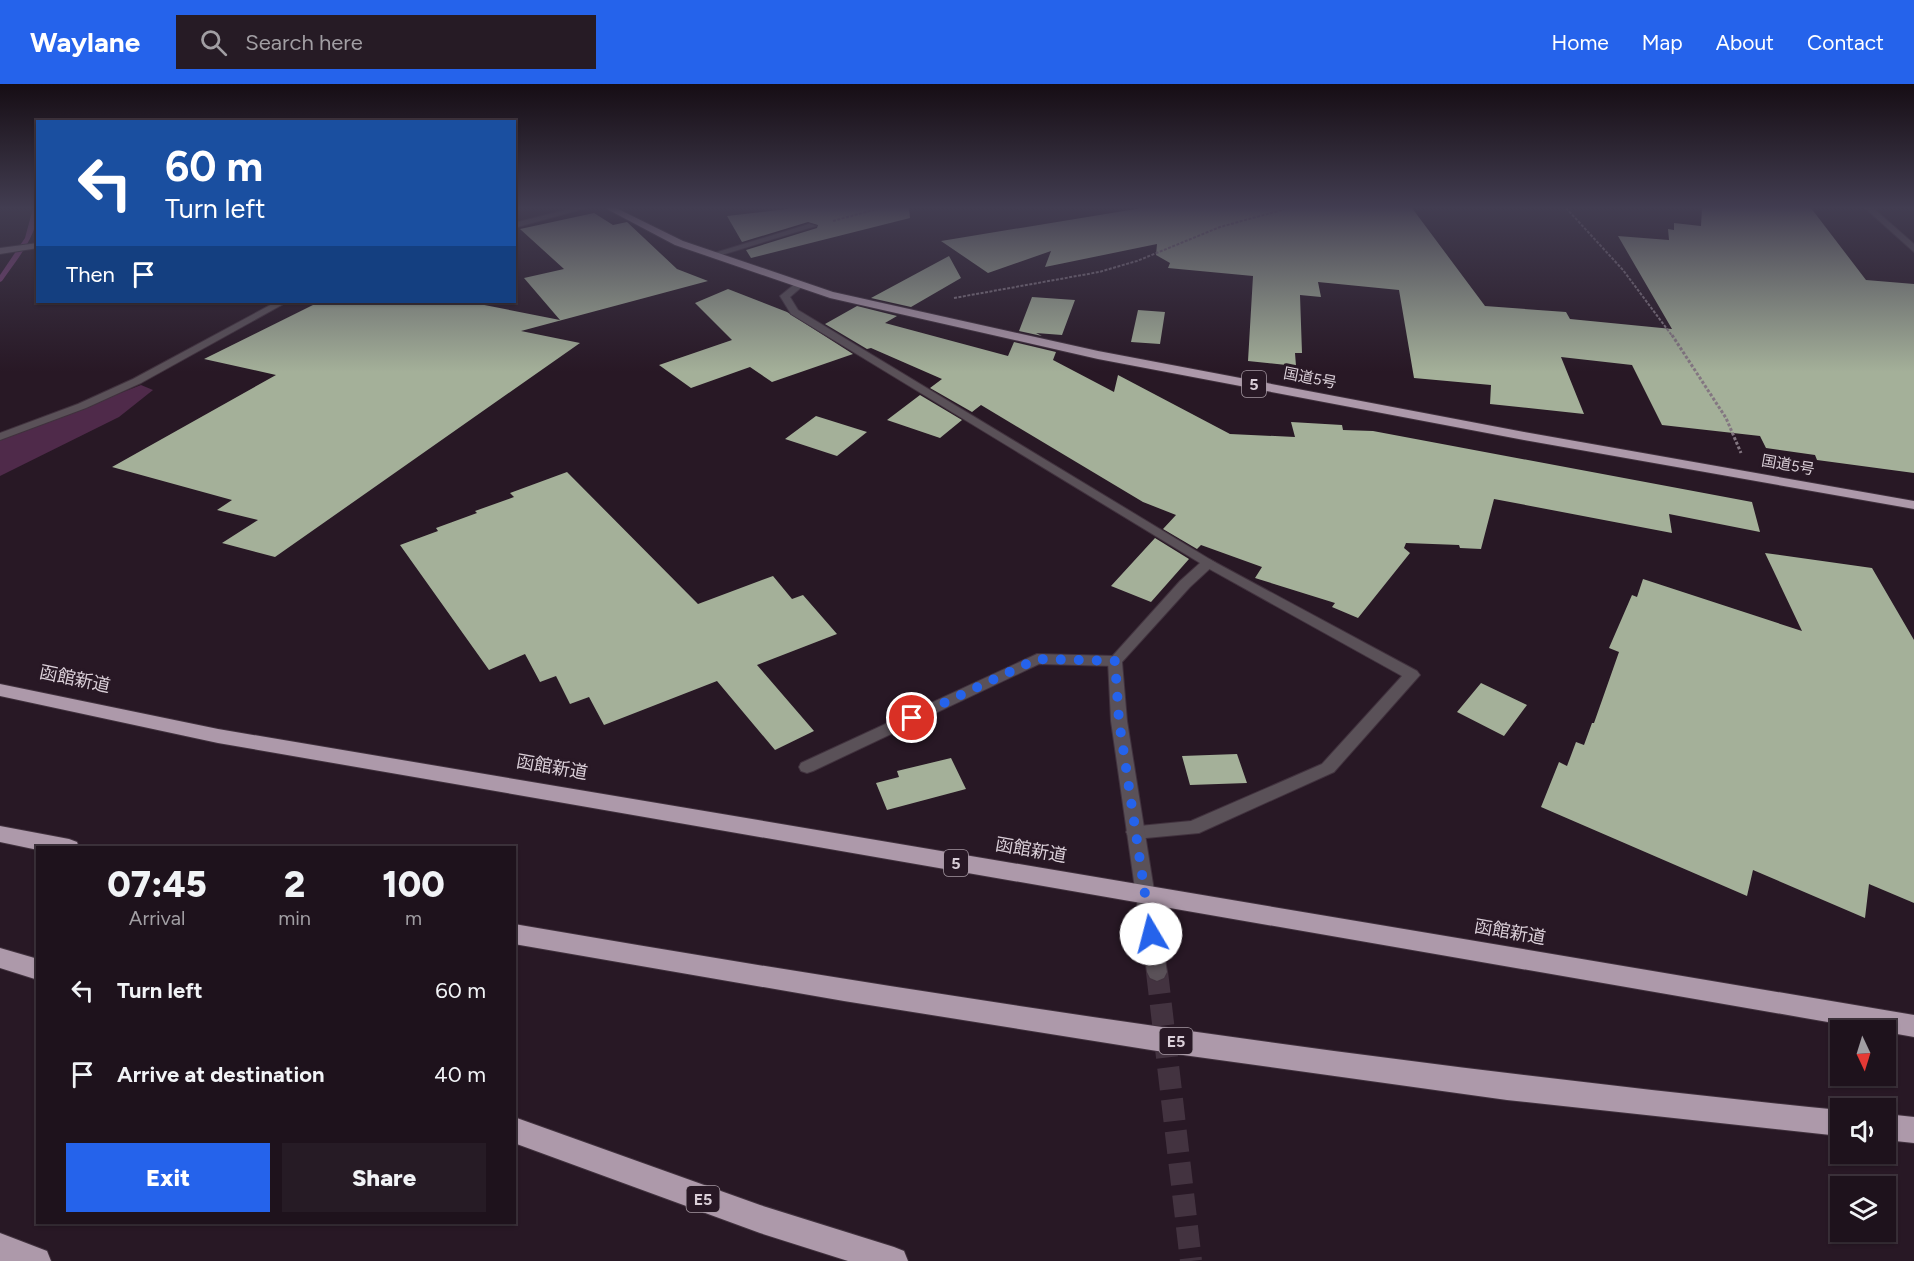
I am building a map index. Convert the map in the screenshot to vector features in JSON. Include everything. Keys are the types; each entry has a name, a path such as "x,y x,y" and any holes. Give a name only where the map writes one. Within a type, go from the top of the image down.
{"highway":[{"name":"国道5号","path":"735,263 830,295 1098,355 1512,434 1914,505"},
{"name":"函館新道","path":"0,690 218,736 1914,1026"},
{"path":"0,834 59,846"},
{"name":"E5","path":"516,934 706,968 1383,1071 1717,1112 1830,1122"},
{"path":"0,958 36,969"},
{"path":"1896,1128 1914,1130"},
{"name":"E5","path":"516,1131 760,1219 894,1261"},
{"path":"0,1247 37,1261"}],"street":[{"path":"799,285 785,296 794,312 1209,563 1412,675 1328,768 1193,828 1135,832"},
{"path":"0,437 82,406 136,381 280,303"},
{"path":"1157,972 1119,721 1115,661 1185,584 1209,563"},
{"path":"807,767 1037,659 1115,661"}],"path":[{"path":"912,313 931,302 1099,272 1130,263"},
{"path":"1618,263 1689,360 1736,432 1746,474"}],"shaded area":[{"path":"141,385 153,390 119,417 0,476 0,440"}],"building":[{"path":"557,263 671,263 677,269 708,281 521,331 580,343 275,557 222,543 258,520 217,510 232,500 112,467 276,375 204,359 317,303 474,303 560,320 524,278 564,269"},
{"path":"936,263 953,263 961,278 911,307 871,298"},
{"path":"973,263 1017,263 988,273"},
{"path":"1047,263 1065,263 1045,267"},
{"path":"1170,263 1453,263 1485,306 1566,312 1570,319 1672,329 1634,263 1853,263 1866,280 1914,284 1914,473 1817,460 1815,455 1766,448 1760,436 1662,425 1632,365 1561,357 1584,414 1490,404 1491,385 1414,378 1399,290 1318,282 1321,297 1300,295 1302,353 1295,353 1296,366 1248,361 1253,276 1168,268"},
{"path":"728,289 787,312 853,354 772,382 750,367 691,388 659,365 732,340 695,303"},
{"path":"1032,297 1075,300 1062,335 1036,333 1042,336 1019,331"},
{"path":"857,306 897,316 885,323 1008,356 1014,342 1056,352 1053,360 1114,392 1118,375 1230,434 1295,437 1291,422 1342,425 1343,430 1373,431 1752,502 1760,532 1669,514 1672,533 1494,499 1481,549 1460,548 1459,545 1406,543 1404,548 1410,553 1358,618 1332,607 1335,603 1255,578 1262,567 1201,545 1197,549 1163,529 1176,515 1143,502 981,405 972,412 930,388 942,379 871,348 867,349 825,324"},
{"path":"1138,310 1165,312 1160,344 1131,342"},
{"path":"920,395 962,420 940,438 887,420"},
{"path":"816,416 867,432 837,456 785,439"},
{"path":"567,472 698,604 773,576 792,599 803,595 837,634 757,665 814,731 775,750 717,681 604,725 589,697 570,704 556,676 540,682 525,654 489,670 400,545 438,531 436,528 477,513 475,511 514,497 510,493"},
{"path":"1155,538 1189,559 1151,602 1111,586"},
{"path":"1765,553 1872,568 1914,640 1914,903 1869,884 1865,918 1753,870 1747,896 1541,807 1559,762 1567,766 1576,742 1584,745 1592,723 1594,723 1619,652 1609,648 1632,595 1637,597 1643,579 1802,631"},
{"path":"1481,683 1527,705 1504,736 1457,712"},
{"path":"1237,754 1247,783 1190,785 1182,756"},
{"path":"951,758 966,789 887,810 876,783 899,777 897,771"}],"waterway":[{"path":"0,280 11,263"}],"tunnel":[{"path":"1157,972 1191,1261"}],"route":[{"path":"912,718 1037,659 1115,661 1119,721 1151,934"}]}
